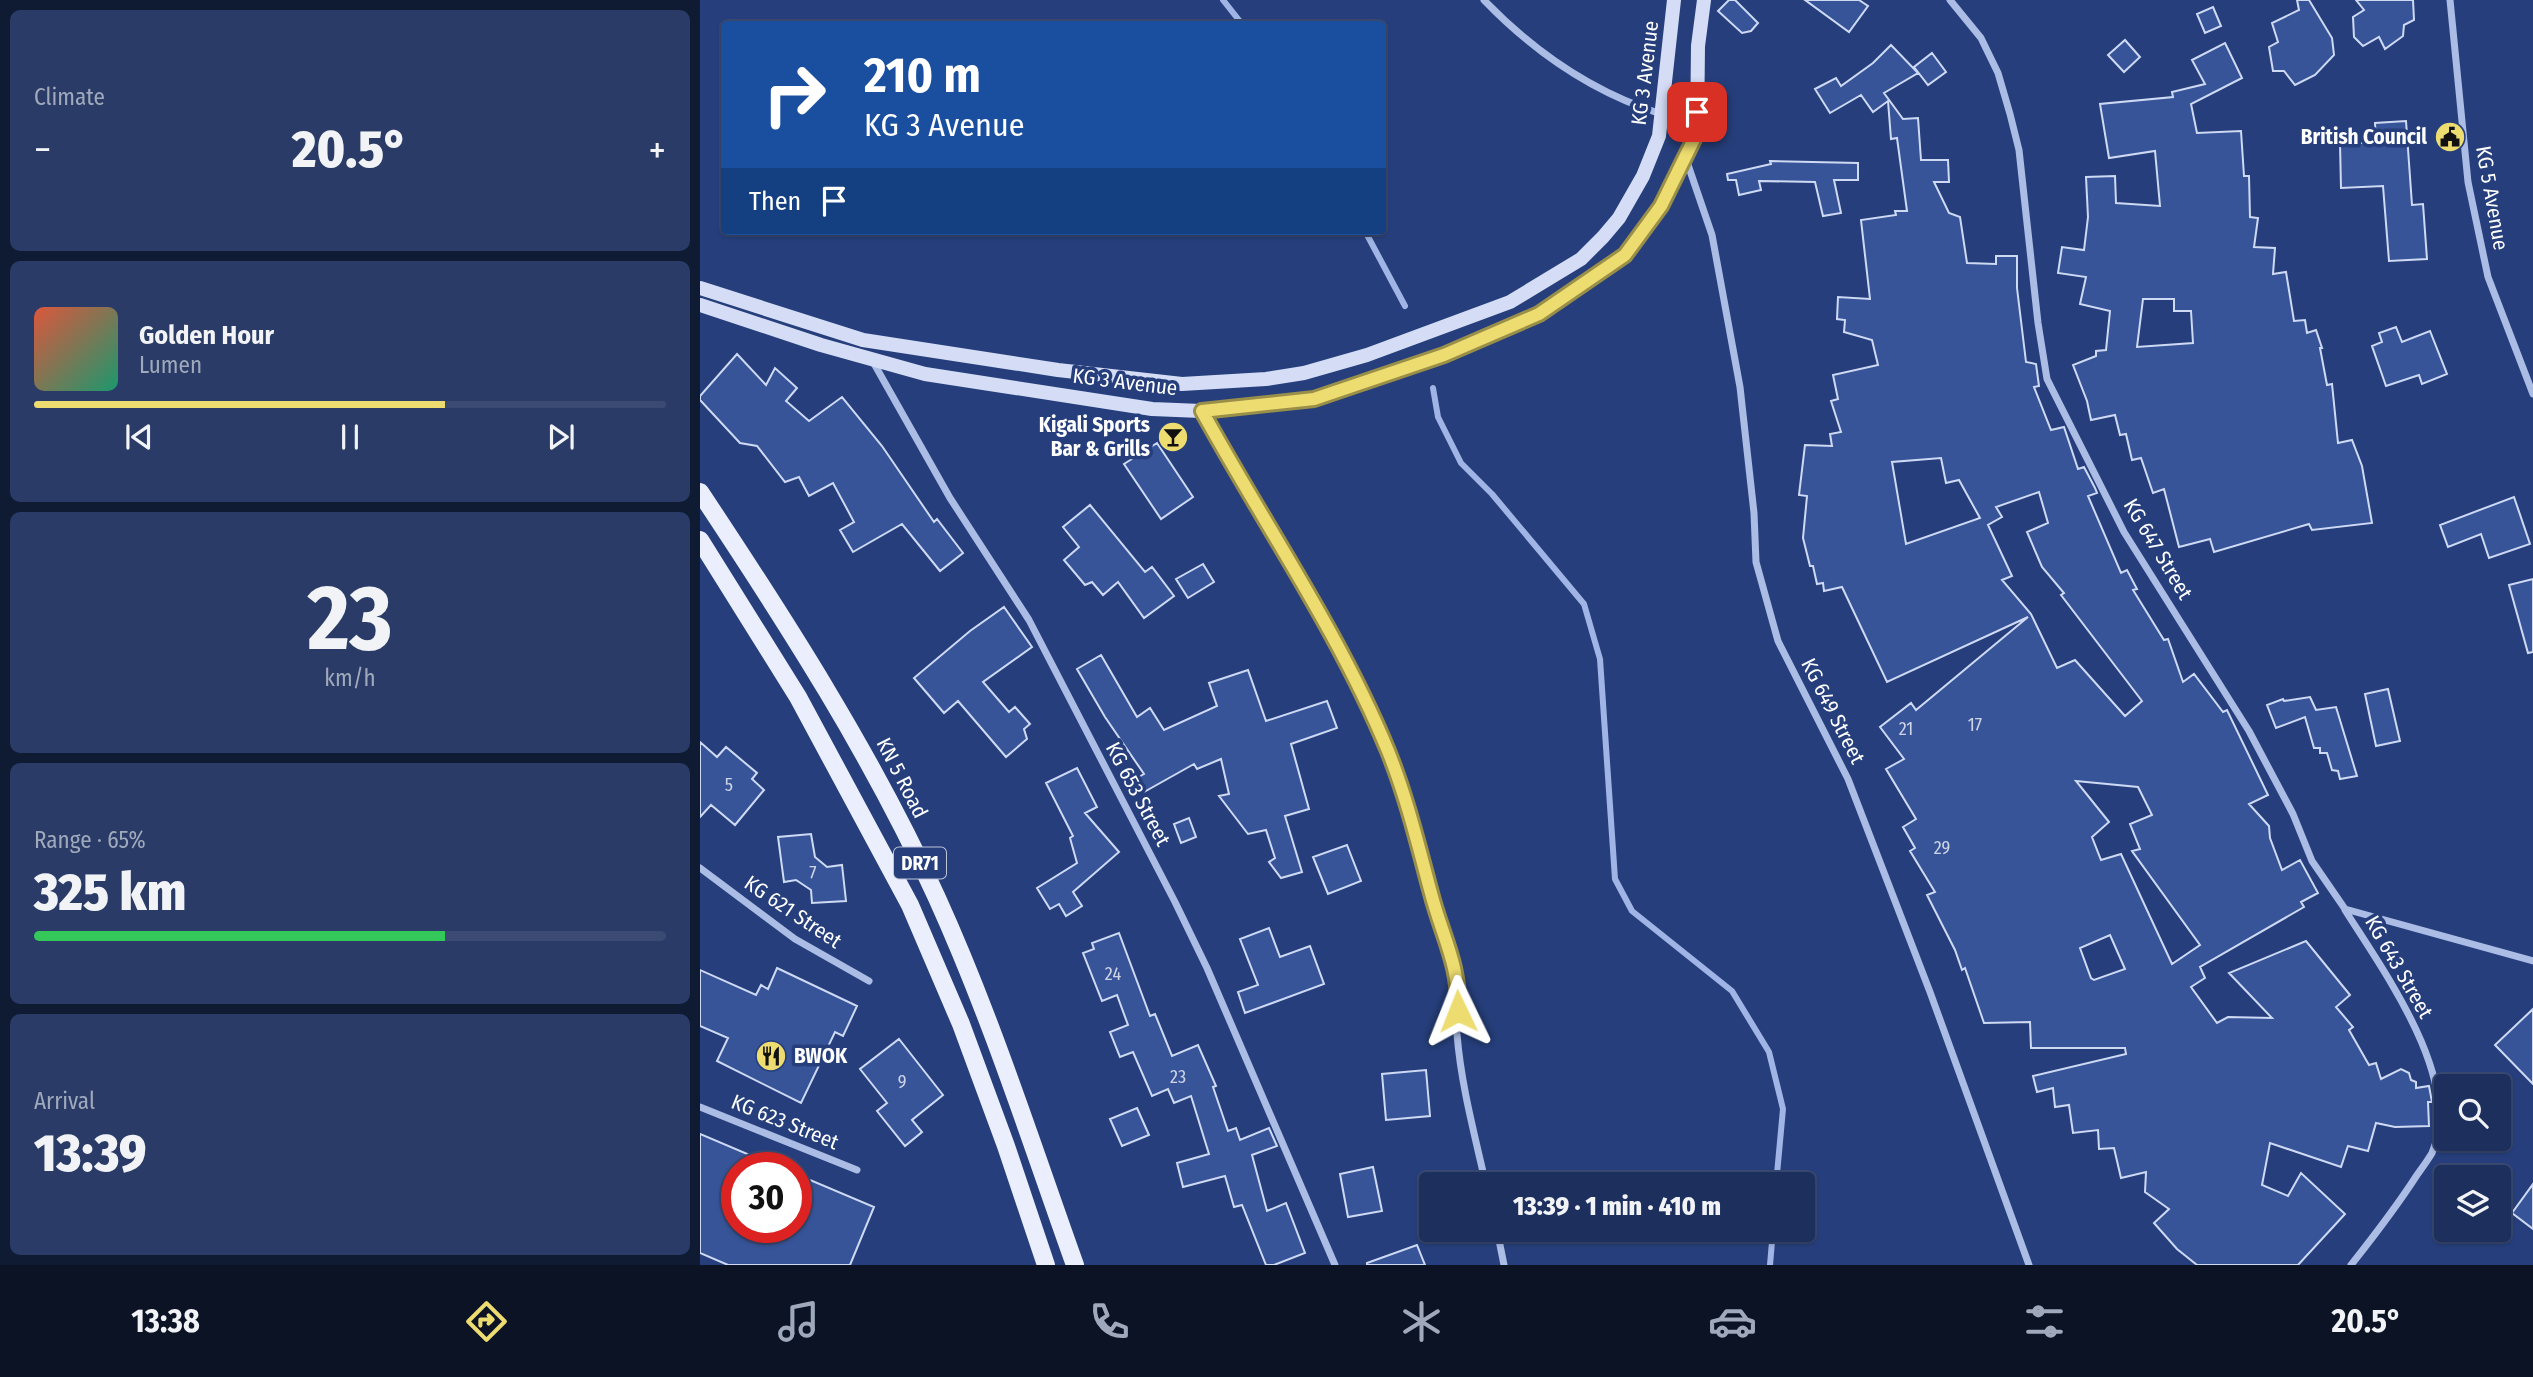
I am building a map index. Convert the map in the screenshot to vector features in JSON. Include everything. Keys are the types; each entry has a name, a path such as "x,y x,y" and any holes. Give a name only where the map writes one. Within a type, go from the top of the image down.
{"main road":[{"name":"KG 3 Avenue","path":"700,288 863,340 1058,370 1182,384 1266,379 1304,373 1367,355 1510,302 1581,259 1619,218 1637,187 1659,136 1674,0"},
{"name":"KG 3 Avenue","path":"700,304 872,360 925,374 1152,409 1202,411 1314,399 1444,355 1539,314 1625,255 1661,206 1696,135 1698,46 1704,0"},
{"name":"KN 5 Road","path":"700,492 858,740 937,898 986,1016 1075,1265"},
{"name":"DR71","path":"700,540 798,697 910,905 961,1024 1046,1265"}],"street":[{"path":"1485,0 1508,23 1572,74 1627,104 1662,115"},
{"name":"KG 647 Street","path":"1950,0 1981,38 1998,73 2010,114 2019,150 2038,323 2048,379 2124,532 2249,731 2293,814 2312,861 2345,909"},
{"name":"KG 5 Avenue","path":"2450,0 2468,182 2488,277 2533,394"},
{"name":"KG 649 Street","path":"1684,155 1712,235 1740,387 1754,513 1756,562 1778,641 1848,779 1930,992 2029,1265"},
{"name":"KG 653 Street","path":"872,360 950,498 1029,620 1168,890 1207,968 1335,1265"},
{"path":"1202,411 1323,622 1387,748 1402,787 1432,896 1454,960 1459,986 1457,1032 1460,1060 1483,1172"},
{"name":"KG 621 Street","path":"700,868 795,939 869,981"},
{"path":"2345,909 2533,961"},
{"name":"KG 643 Street","path":"2345,909 2402,998 2423,1045 2437,1089 2437,1130 2432,1153 2351,1265"},
{"name":"KG 623 Street","path":"700,1107 857,1170"},
{"path":"1499,1242 1504,1265"}],"building":[{"path":"1729,0 1735,0 1758,23 1751,31 1742,33 1718,11"},
{"path":"1805,0 1859,0 1868,6 1849,32"},
{"path":"2297,0 2309,0 2332,38 2334,55 2315,75 2295,85 2284,71 2273,71 2269,47 2278,42 2272,23 2299,10"},
{"path":"2356,0 2413,0 2414,20 2404,25 2403,36 2385,49 2379,37 2363,46 2354,37 2353,17 2364,10"},
{"path":"2213,7 2221,26 2205,33 2197,14"},
{"path":"2125,40 2140,57 2124,72 2108,55"},
{"path":"2225,43 2242,78 2191,104 2197,133 2241,131 2244,176 2249,176 2250,217 2258,218 2254,247 2275,248 2273,274 2286,272 2294,321 2305,320 2307,333 2316,330 2322,348 2327,385 2332,384 2338,443 2352,440 2362,466 2372,523 2312,530 2309,524 2214,552 2210,539 2179,547 2164,489 2153,493 2141,458 2132,460 2126,434 2120,435 2115,415 2091,420 2087,401 2073,365 2096,356 2096,351 2106,350 2110,311 2080,304 2086,277 2058,273 2062,247 2084,250 2088,217 2086,177 2115,176 2116,203 2160,206 2155,151 2109,158 2100,104 2173,97 2172,92 2205,84 2192,60","holes":["2143,299 2174,299 2174,311 2191,311 2193,343 2137,347"]},
{"path":"1891,45 1918,73 1884,93 1903,119 1918,118 1921,160 1948,160 1949,182 1934,182 1949,213 1960,217 1967,263 1996,264 1996,256 2017,256 2017,288 2026,362 2036,364 2039,386 2034,387 2051,430 2064,427 2078,469 2084,467 2097,493 2088,496 2121,573 2127,570 2137,589 2133,590 2164,640 2168,639 2183,682 2194,674 2223,712 2227,710 2268,795 2249,804 2269,826 2270,838 2282,870 2300,860 2318,893 2301,902 2304,907 2200,967 2205,978 2191,987 2217,1023 2228,1017 2272,1018 2229,973 2306,941 2350,995 2336,1007 2353,1027 2349,1030 2369,1065 2376,1063 2381,1079 2401,1069 2409,1073 2411,1080 2416,1082 2416,1088 2429,1086 2432,1102 2428,1102 2429,1126 2395,1127 2376,1123 2368,1151 2348,1146 2341,1167 2270,1143 2262,1185 2288,1196 2301,1173 2345,1214 2298,1265 2197,1265 2177,1249 2154,1223 2169,1209 2145,1192 2146,1172 2121,1178 2114,1148 2099,1149 2098,1130 2073,1133 2069,1105 2055,1107 2053,1088 2037,1092 2033,1076 2126,1054 2125,1048 2031,1048 2030,1022 1984,1023 1965,968 1962,970 1955,950 1927,895 1935,892 1910,851 1915,848 1903,827 1916,819 1886,769 1904,759 1880,727 1911,703 1916,710 2028,617 1887,682 1842,587 1824,591 1823,583 1817,584 1813,566 1810,566 1803,538 1807,496 1799,495 1805,445 1832,446 1830,434 1841,432 1831,401 1838,399 1833,375 1878,365 1872,340 1844,332 1845,320 1837,319 1838,297 1870,299 1861,220 1896,215 1895,211 1907,211 1897,138 1891,139 1888,101 1873,112 1861,95 1830,113 1815,89 1836,78 1841,86 1873,63","holes":["1941,458 1946,483 1959,480 1980,518 1906,544 1892,462","2039,492 2048,523 2027,532 2042,567 2064,593 2061,595 2142,701 2125,716 2075,660 2057,668 2031,614 2002,580 2012,576 1988,525 2002,517 1996,507","2076,781 2138,787 2152,815 2130,824 2140,849 2132,851 2200,945 2172,964 2121,854 2101,860 2092,837 2109,822","2110,935 2125,969 2094,980 2080,948"]},
{"path":"1932,53 1946,72 1928,85 1914,67"},
{"path":"2406,121 2412,205 2423,204 2427,259 2389,261 2383,186 2341,188 2340,143 2376,143 2375,123"},
{"path":"1770,161 1858,163 1858,180 1834,180 1841,213 1823,216 1815,182 1759,181 1761,190 1739,195 1736,180 1728,180 1727,174 1771,164"},
{"path":"2396,327 2402,342 2430,331 2447,374 2422,384 2419,375 2386,386 2372,346 2382,342 2379,333"},
{"path":"737,354 766,385 775,368 797,388 786,401 809,421 842,397 882,446 934,522 937,519 963,553 940,571 902,524 853,552 840,530 854,522 833,483 809,496 799,477 785,482 757,446 740,443 700,400 700,396"},
{"path":"1157,443 1193,497 1161,519 1124,464"},
{"path":"2514,497 2530,544 2489,558 2481,534 2448,547 2440,525"},
{"path":"1090,505 1145,572 1152,567 1174,596 1144,618 1118,582 1103,595 1092,582 1085,585 1064,560 1079,547 1063,527"},
{"path":"1203,564 1214,582 1188,598 1176,579"},
{"path":"2533,579 2533,652 2528,653 2509,585"},
{"path":"1004,607 1032,647 983,682 1009,712 1015,707 1030,724 1024,729 1027,739 1006,757 958,701 944,713 914,678 970,631"},
{"path":"1101,655 1137,717 1150,708 1164,730 1217,706 1209,683 1248,670 1266,721 1327,701 1337,728 1291,744 1309,809 1285,816 1302,872 1281,878 1269,862 1275,858 1266,830 1248,834 1219,796 1229,794 1221,759 1197,769 1194,764 1144,792 1135,779 1144,774 1105,717 1077,669"},
{"path":"2388,689 2400,741 2376,746 2365,694"},
{"path":"2310,697 2316,710 2336,707 2357,776 2340,779 2338,771 2332,770 2327,753 2320,753 2320,748 2314,748 2305,717 2276,728 2267,705 2283,699"},
{"path":"700,742 717,757 726,747 757,773 752,779 764,790 735,825 711,805 700,817"},
{"path":"1077,768 1097,807 1085,813 1119,852 1073,892 1082,906 1066,916 1059,904 1050,909 1037,888 1077,863 1070,838 1073,836 1046,783"},
{"path":"1189,818 1196,837 1181,843 1174,824"},
{"path":"811,834 815,857 827,867 842,865 846,901 812,903 811,890 796,880 784,882 778,837"},
{"path":"1347,845 1361,881 1328,894 1313,857"},
{"path":"1269,928 1280,957 1310,946 1324,984 1245,1013 1238,992 1258,985 1240,939"},
{"path":"1119,933 1150,1016 1155,1014 1172,1056 1198,1045 1216,1086 1213,1087 1228,1131 1236,1128 1240,1140 1269,1128 1277,1146 1252,1155 1267,1211 1286,1203 1305,1253 1274,1265 1266,1265 1242,1205 1234,1207 1225,1176 1183,1187 1177,1163 1209,1154 1191,1096 1174,1103 1168,1089 1152,1096 1133,1052 1120,1057 1110,1032 1128,1025 1117,995 1102,1001 1083,953 1094,949 1092,943"},
{"path":"777,968 857,1006 843,1036 835,1032 801,1103 717,1061 728,1038 700,1026 700,970 756,995 761,985 768,989"},
{"path":"2533,1009 2533,1084 2495,1045"},
{"path":"899,1039 943,1095 912,1120 922,1132 905,1146 877,1111 887,1103 860,1069"},
{"path":"1426,1070 1430,1116 1386,1120 1382,1074"},
{"path":"1137,1108 1149,1135 1122,1146 1110,1119"},
{"path":"700,1134 743,1152 721,1152 721,1243 812,1243 812,1181 874,1207 850,1265 728,1265 700,1253"},
{"path":"1373,1167 1382,1211 1348,1217 1340,1174"},
{"path":"2533,1184 2533,1229 2512,1213"},
{"path":"1417,1245 1425,1265 1367,1265 1367,1263"}],"waterway":[{"path":"1223,0 1240,21"},
{"path":"1367,235 1405,306"},
{"path":"1433,388 1438,417 1461,463 1492,494 1584,604 1600,659 1615,879 1632,911 1732,991 1769,1052 1783,1109 1777,1172"},
{"path":"1770,1265 1772,1242"}],"place":[{"name":"British Council","path":"2450,137"},
{"name":"Kigali Sports Bar & Grills","path":"1173,437"},
{"name":"BWOK","path":"771,1056"}],"route":[{"path":"1458,1011 1459,986 1454,960 1432,896 1402,787 1387,748 1317,611 1202,411 1314,399 1444,355 1539,314 1625,255 1661,206 1696,135 1697,112"}]}
